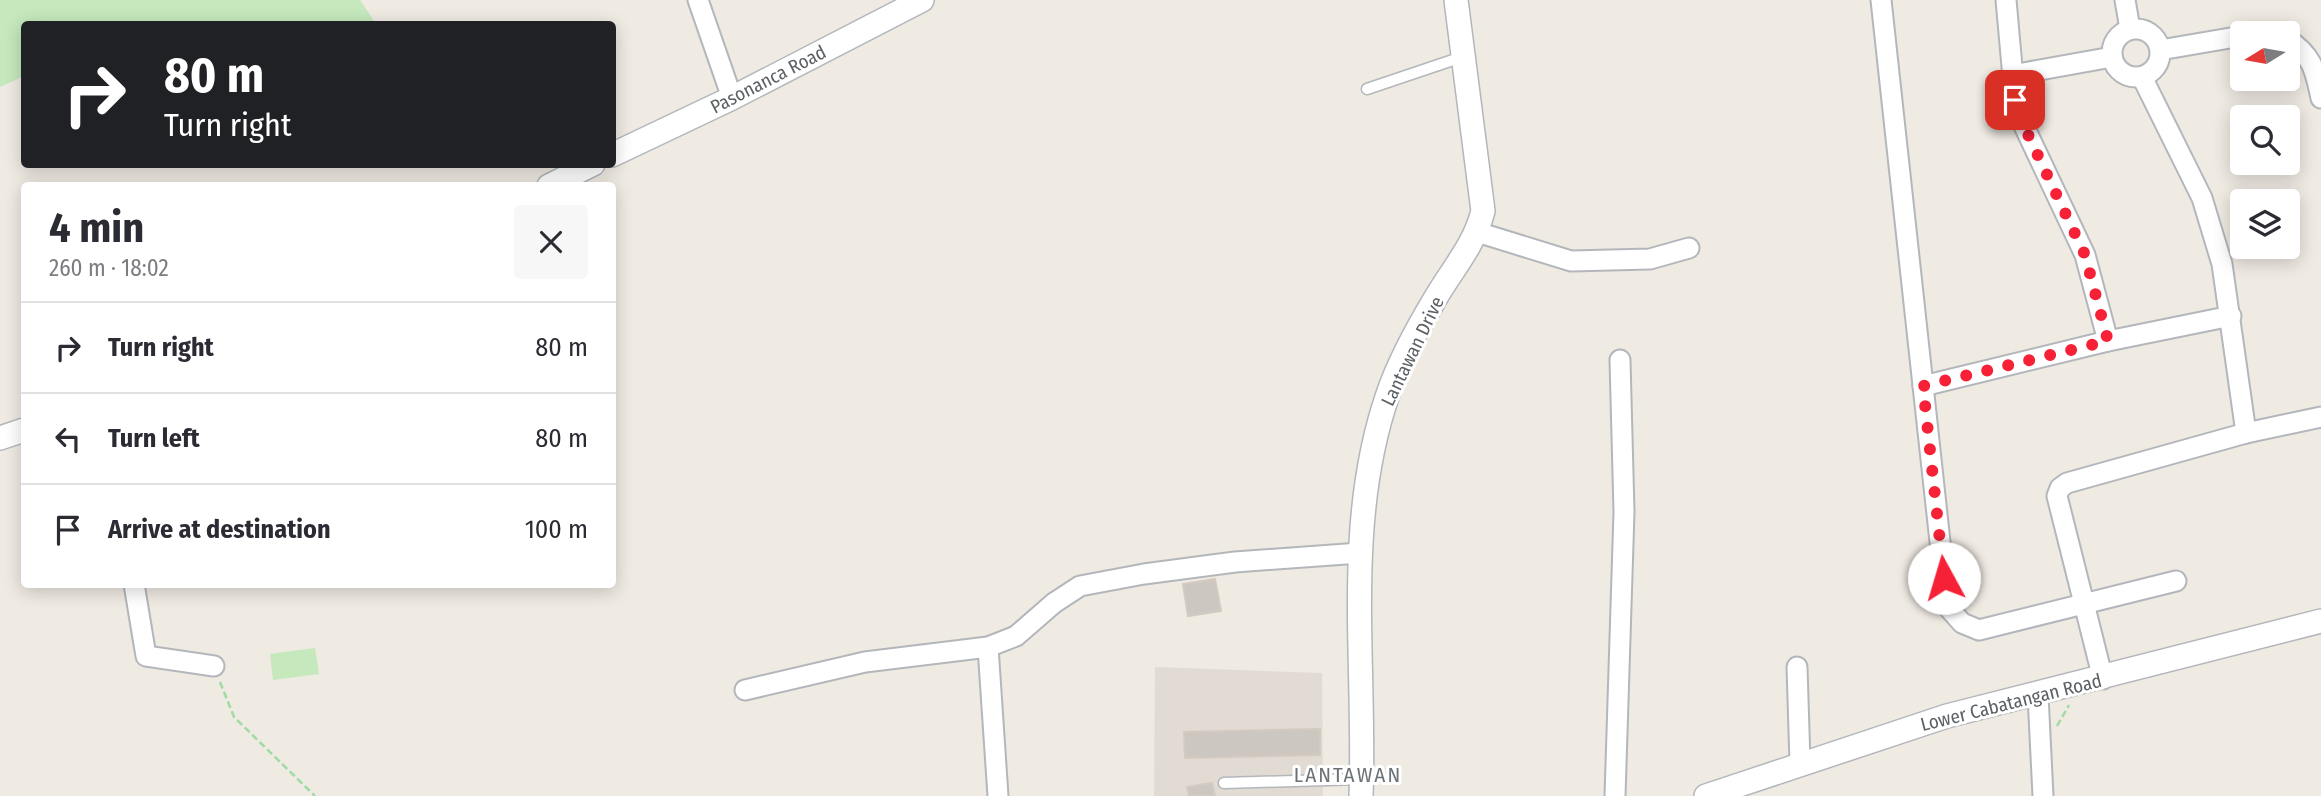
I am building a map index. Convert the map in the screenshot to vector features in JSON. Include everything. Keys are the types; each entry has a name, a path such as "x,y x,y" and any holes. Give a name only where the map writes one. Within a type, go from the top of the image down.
{"street":[{"path":"698,0 732,98"},
{"name":"Pasonanca Road","path":"616,153 732,98 922,0"},
{"name":"Lantawan Drive","path":"1361,787 1360,553 1362,506 1376,431 1389,391 1436,298 1477,232 1483,211 1462,57 1460,0"},
{"path":"1881,0 1947,606 1962,623 1979,630 2176,580"},
{"path":"2006,0 2015,100 2024,126 2085,255 2108,341"},
{"path":"2125,0 2130,29"},
{"path":"2130,29 2146,31 2158,42 2160,50 2154,69 2142,77 2134,78 2119,71 2112,57 2114,43 2130,29"},
{"path":"2160,50 2230,38"},
{"path":"2300,47 2306,51 2316,74 2321,98"},
{"path":"2012,75 2112,57"},
{"path":"2142,77 2202,198 2222,264 2246,433"},
{"path":"558,182 585,168"},
{"path":"1477,232 1570,261 1650,259 1689,248"},
{"path":"1923,386 2108,341 2231,316"},
{"path":"1615,796 1624,512 1620,360"},
{"path":"2103,679 2057,496 2060,488 2067,483 2246,433 2321,417"},
{"path":"0,438 21,431"},
{"path":"745,690 865,662 988,647 1016,636 1054,603 1080,586 1235,562 1360,553"},
{"path":"135,588 146,656 214,666"},
{"name":"Lower Cabatangan Road","path":"1706,796 1739,791 1800,763 1947,716 2103,679 2321,621"},
{"path":"988,647 998,796"},
{"path":"1797,667 1800,763"},
{"path":"2038,695 2043,796"}],"lane":[{"path":"1367,89 1462,57"},
{"path":"1224,783 1361,787"}],"path":[{"path":"214,666 234,717 315,796"},
{"path":"2039,742 2066,714 2069,687"}],"shaded area":[{"path":"1155,667 1322,673 1323,796 1154,796"}],"green space":[{"path":"0,0 360,0 374,21 21,21 21,77 0,87"},
{"path":"315,648 319,674 273,680 270,654"}],"building":[{"path":"1215,579 1221,611 1188,616 1183,584"},
{"path":"1320,729 1320,755 1185,758 1184,732"},
{"path":"1212,783 1215,796 1189,796 1187,787"}],"district":[{"name":"LANTAWAN","path":"1348,775"}],"route":[{"path":"1944,578 1923,386 2108,341 2085,255 2070,218 2024,126 2015,100"}]}
